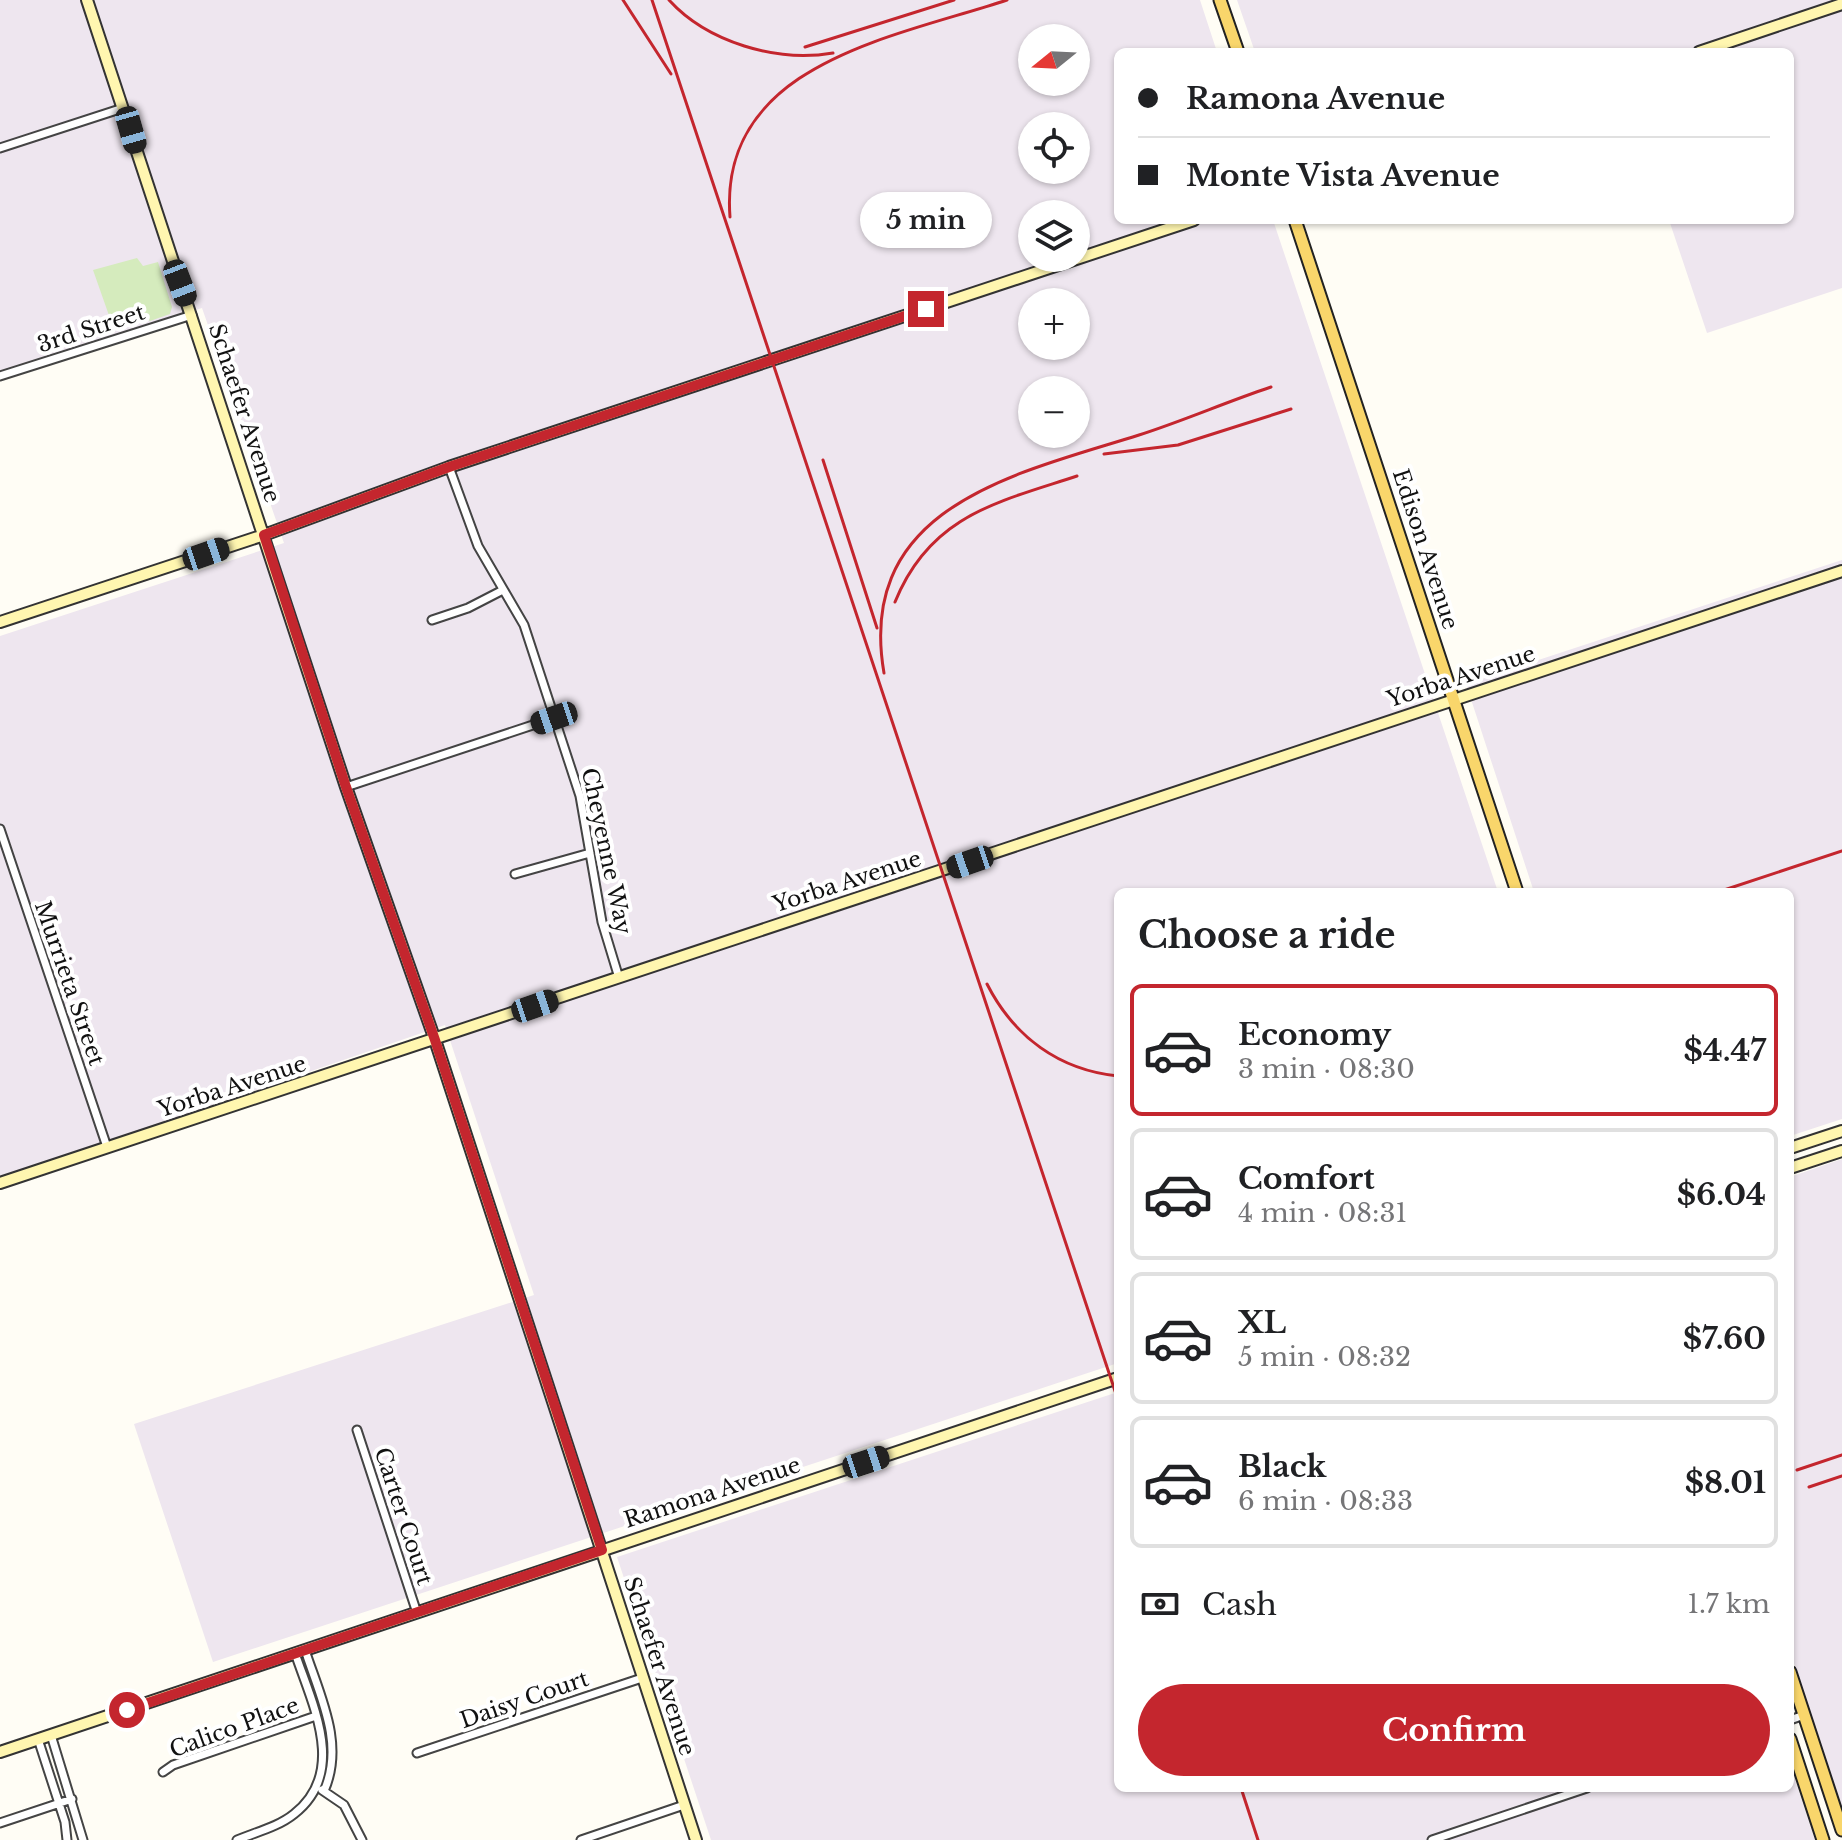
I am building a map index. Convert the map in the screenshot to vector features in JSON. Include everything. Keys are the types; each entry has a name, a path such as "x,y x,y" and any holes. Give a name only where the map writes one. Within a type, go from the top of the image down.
{"main road":[{"path":"1220,0 1237,48"},
{"name":"Edison Avenue","path":"1296,224 1516,888"},
{"path":"1794,1684 1842,1830"},
{"path":"1794,1751 1823,1840"}],"street":[{"name":"Schaefer Avenue","path":"87,0 124,107 162,237 192,315 346,787 435,1040 696,1840"},
{"path":"1711,48 1842,4"},
{"path":"0,148 124,107"},
{"path":"0,622 264,535 449,467 1182,224"},
{"name":"3rd Street","path":"0,376 192,315"},
{"name":"Cheyenne Way","path":"449,467 478,546 524,625 580,796 602,922 619,978"},
{"name":"Yorba Avenue","path":"0,1183 1842,571"},
{"path":"432,620 468,608 503,590"},
{"path":"346,787 554,718"},
{"name":"Murrieta Street","path":"0,829 107,1147"},
{"path":"515,874 590,853"},
{"path":"1794,1147 1842,1131"},
{"path":"1794,1167 1842,1151"},
{"name":"Ramona Avenue","path":"0,1752 1114,1379"},
{"name":"Carter Court","path":"357,1430 417,1613"},
{"path":"300,1652 324,1757 320,1789"},
{"path":"237,1840 293,1816 320,1789 331,1772 333,1744 300,1652"},
{"name":"Daisy Court","path":"417,1753 642,1678"},
{"path":"1794,1719 1804,1715"},
{"name":"Calico Place","path":"163,1772 173,1765 316,1716"},
{"path":"51,1735 83,1840"},
{"path":"38,1739 59,1803 67,1840"},
{"path":"320,1789 344,1805 362,1840"},
{"path":"1432,1840 1575,1792"},
{"path":"0,1823 72,1799"},
{"path":"581,1840 684,1805"}],"shaded area":[{"path":"0,0 1200,0 1216,48 1114,48 1114,224 1274,224 1497,888 1114,888 1114,1364 213,1662 134,1424 534,1295 445,1025 0,1178 0,636 284,543 202,308 0,372"},
{"path":"1237,0 1842,0 1842,288 1707,333 1670,224 1794,224 1794,48 1254,48"},
{"path":"1842,560 1842,1119 1794,1135 1794,888 1533,888 1466,684"},
{"path":"1842,1159 1842,1809 1794,1663 1794,1176"},
{"path":"1114,1393 1114,1792 1794,1792 1794,1776 1815,1840 711,1840 617,1557"}],"green space":[{"path":"137,258 143,266 158,262 172,307 170,314 150,321 141,315 112,324 93,270"}],"railway":[{"path":"623,0 671,74"},
{"path":"652,0 1114,1388"},
{"path":"669,0 703,27 744,46 789,55 833,53"},
{"path":"805,47 954,0"},
{"path":"730,217 734,165 753,123 783,90 822,65 867,44 1007,0"},
{"path":"884,673 882,616 895,570 920,534 956,505 998,483 1044,465 1155,430 1271,387"},
{"path":"1104,454 1178,445 1291,409"},
{"path":"823,460 877,628"},
{"path":"895,602 927,549 947,531 994,504 1077,476"},
{"path":"1730,888 1842,851"},
{"path":"987,984 1011,1020 1040,1048 1076,1067 1114,1075"},
{"path":"1797,1470 1842,1455"},
{"path":"1809,1487 1842,1476"},
{"path":"1242,1792 1258,1840"}],"route":[{"path":"127,1710 602,1550 528,1332 508,1258 346,787 264,535 449,467 926,309"}]}
